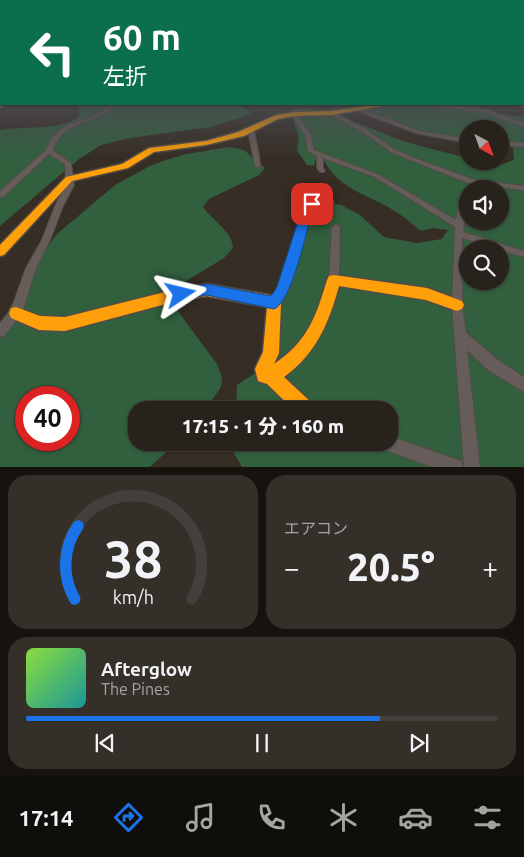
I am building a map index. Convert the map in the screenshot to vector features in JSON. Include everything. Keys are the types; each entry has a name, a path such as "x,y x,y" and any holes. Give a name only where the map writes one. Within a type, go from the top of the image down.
{"main road":[{"path":"0,252 69,179 125,166 152,150 223,139 250,130 276,117 294,114 331,114"},
{"path":"271,376 290,365 311,345 321,324 334,280 427,294 457,305"},
{"path":"16,313 31,322 51,325 65,324 181,294 207,290 274,302 271,353 263,369 264,375 271,376 297,401"}],"street":[{"path":"0,195 49,151 52,141 59,132 98,114"},
{"path":"294,114 308,135 311,151 377,176 459,230 524,254"},
{"path":"331,114 365,132 393,151 443,171 472,180"},
{"path":"370,114 418,132 459,139"},
{"path":"492,114 524,125"},
{"path":"250,130 253,134 254,152 258,159 258,166"},
{"path":"509,144 524,145"},
{"path":"0,332 16,313 31,268 46,240 59,206 70,185 68,163 49,151"},
{"path":"320,156 320,168 322,171"},
{"path":"509,186 524,188"},
{"path":"274,302 283,288 308,206 330,203"},
{"path":"334,280 336,227"},
{"path":"459,230 457,305 472,467"},
{"path":"461,336 493,365 524,385"},
{"path":"398,447 455,467"}],"green space":[{"path":"79,114 251,114 211,127 129,138 101,145 79,159 0,226 0,130 53,126 72,121 79,116"},
{"path":"298,114 331,114 404,141 459,156 459,170 509,170 509,162 514,160 513,147 509,147 509,120 459,120 459,141 418,133 370,114 498,114 524,117 524,467 242,467 234,451 398,451 398,401 236,401 237,385 275,360 277,284 303,207 322,202 341,205 360,215 384,237 417,243 442,239 448,230 433,228 421,231 399,214 338,179 324,160 316,158 314,166 307,165 297,151 299,137 294,122"},
{"path":"229,147 244,150 265,168 259,175 209,199 203,207 226,231 233,248 224,258 178,286 174,294 174,306 217,364 222,377 221,387 211,401 128,401 128,451 167,451 150,467 0,467 0,326 30,270 57,234 115,185 163,161 186,154"}],"traffic: slow":[{"path":"0,252 69,179 125,166 152,150 206,143 241,134 276,117 302,114"},
{"path":"297,401 271,376 297,356 314,336 320,324 334,280 427,294 457,305"},
{"path":"16,313 39,323 65,324 181,294 207,290 269,301 274,303 271,353 263,369 264,375 271,376"}],"route":[{"path":"181,294 207,290 274,302 283,288 293,261 295,246 308,206 312,204"}]}
